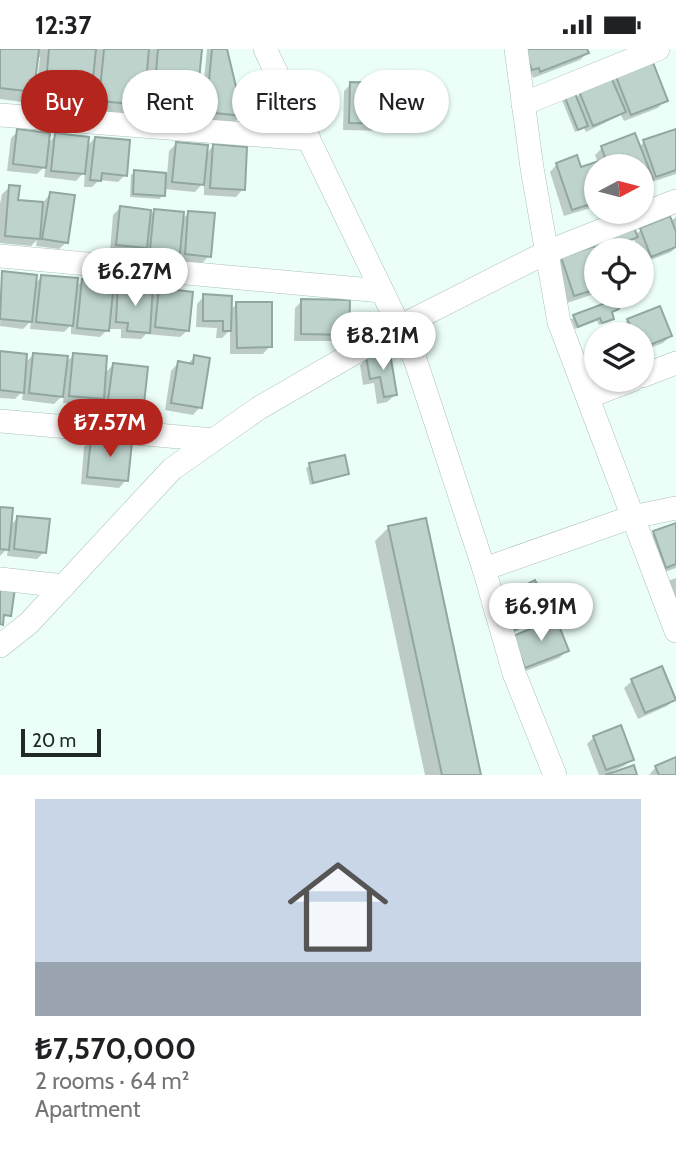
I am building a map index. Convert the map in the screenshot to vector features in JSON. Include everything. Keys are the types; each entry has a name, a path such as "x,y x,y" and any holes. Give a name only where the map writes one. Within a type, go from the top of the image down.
{"street":[{"path":"265,49 415,359 484,569 514,673 555,775"},
{"path":"516,49 559,322 590,396 632,517 676,631"},
{"path":"523,104 658,49"},
{"path":"0,115 309,139"},
{"path":"0,646 29,623 172,468 259,408 399,327 547,252 676,201"},
{"path":"0,256 382,291"},
{"path":"654,371 676,363"},
{"path":"590,396 600,392"},
{"path":"0,421 213,440"},
{"path":"484,569 632,517 676,508"},
{"path":"0,579 64,586"}],"building":[{"path":"0,49 39,49 37,70 21,70 21,90 0,88"},
{"path":"49,49 96,49 94,70 47,70"},
{"path":"104,49 149,49 147,70 122,70 122,103 108,102 108,70 102,70"},
{"path":"158,49 202,49 200,70 156,70"},
{"path":"212,49 227,49 232,70 232,115 218,113 218,70 210,70"},
{"path":"524,49 587,49 589,53 540,72 539,68 532,70"},
{"path":"652,60 668,101 631,115 615,74"},
{"path":"611,77 626,112 593,126 579,91"},
{"path":"350,82 354,82 354,123 349,123"},
{"path":"574,91 588,126 578,130 564,95"},
{"path":"17,129 21,129 21,133 50,133 46,168 13,164"},
{"path":"676,129 676,170 656,177 654,154 648,154 643,140"},
{"path":"55,133 89,137 85,174 51,171"},
{"path":"635,133 643,154 604,154 601,146"},
{"path":"95,137 130,140 127,176 102,173 101,181 90,180"},
{"path":"176,142 208,145 204,185 172,182"},
{"path":"213,144 247,147 245,190 210,188"},
{"path":"577,155 581,167 584,166 584,206 572,210 556,163"},
{"path":"134,170 166,173 165,196 133,194"},
{"path":"9,185 20,186 18,200 43,202 40,239 5,236"},
{"path":"50,192 75,195 68,243 42,239"},
{"path":"120,206 151,210 147,248 116,245"},
{"path":"154,209 184,212 180,253 150,250"},
{"path":"188,211 215,213 211,257 185,254"},
{"path":"670,216 676,232 676,247 654,256 654,238 644,238 640,228"},
{"path":"634,228 638,237 636,238 609,238"},
{"path":"584,250 584,293 574,296 561,257"},
{"path":"2,271 37,275 32,322 0,319"},
{"path":"41,275 78,278 73,326 36,322"},
{"path":"82,279 114,282 109,331 77,328"},
{"path":"118,285 153,287 150,333 127,331 128,323 116,322"},
{"path":"159,288 193,292 189,331 155,327"},
{"path":"203,294 232,296 231,331 223,331 223,321 203,321"},
{"path":"301,299 350,300 349,335 301,334"},
{"path":"236,302 272,302 272,347 237,348"},
{"path":"660,306 672,336 654,343 654,322 628,322 627,319"},
{"path":"592,308 619,309 612,312 614,319 602,322 600,318 584,322 578,327 573,315"},
{"path":"0,351 27,354 24,393 0,390"},
{"path":"33,353 68,356 63,397 29,393"},
{"path":"73,353 107,356 104,399 69,396"},
{"path":"390,353 397,395 384,397 380,377 370,379 366,356"},
{"path":"194,355 210,358 202,408 171,403 178,361 193,364"},
{"path":"113,363 148,367 144,404 108,400"},
{"path":"91,438 132,442 128,481 87,477"},
{"path":"345,455 349,474 313,483 309,463"},
{"path":"0,507 13,508 9,550 0,549"},
{"path":"17,516 50,519 46,553 14,549"},
{"path":"426,518 481,775 442,775 388,526"},
{"path":"676,523 676,564 666,568 653,531"},
{"path":"535,580 551,612 512,631 496,600"},
{"path":"0,586 15,588 11,616 4,615 3,625 0,624"},
{"path":"556,618 569,651 525,668 513,636"},
{"path":"662,666 676,700 645,713 631,679"},
{"path":"621,725 634,760 606,770 593,736"},
{"path":"676,757 676,775 659,775 655,766"},
{"path":"634,765 637,775 605,775"}]}
